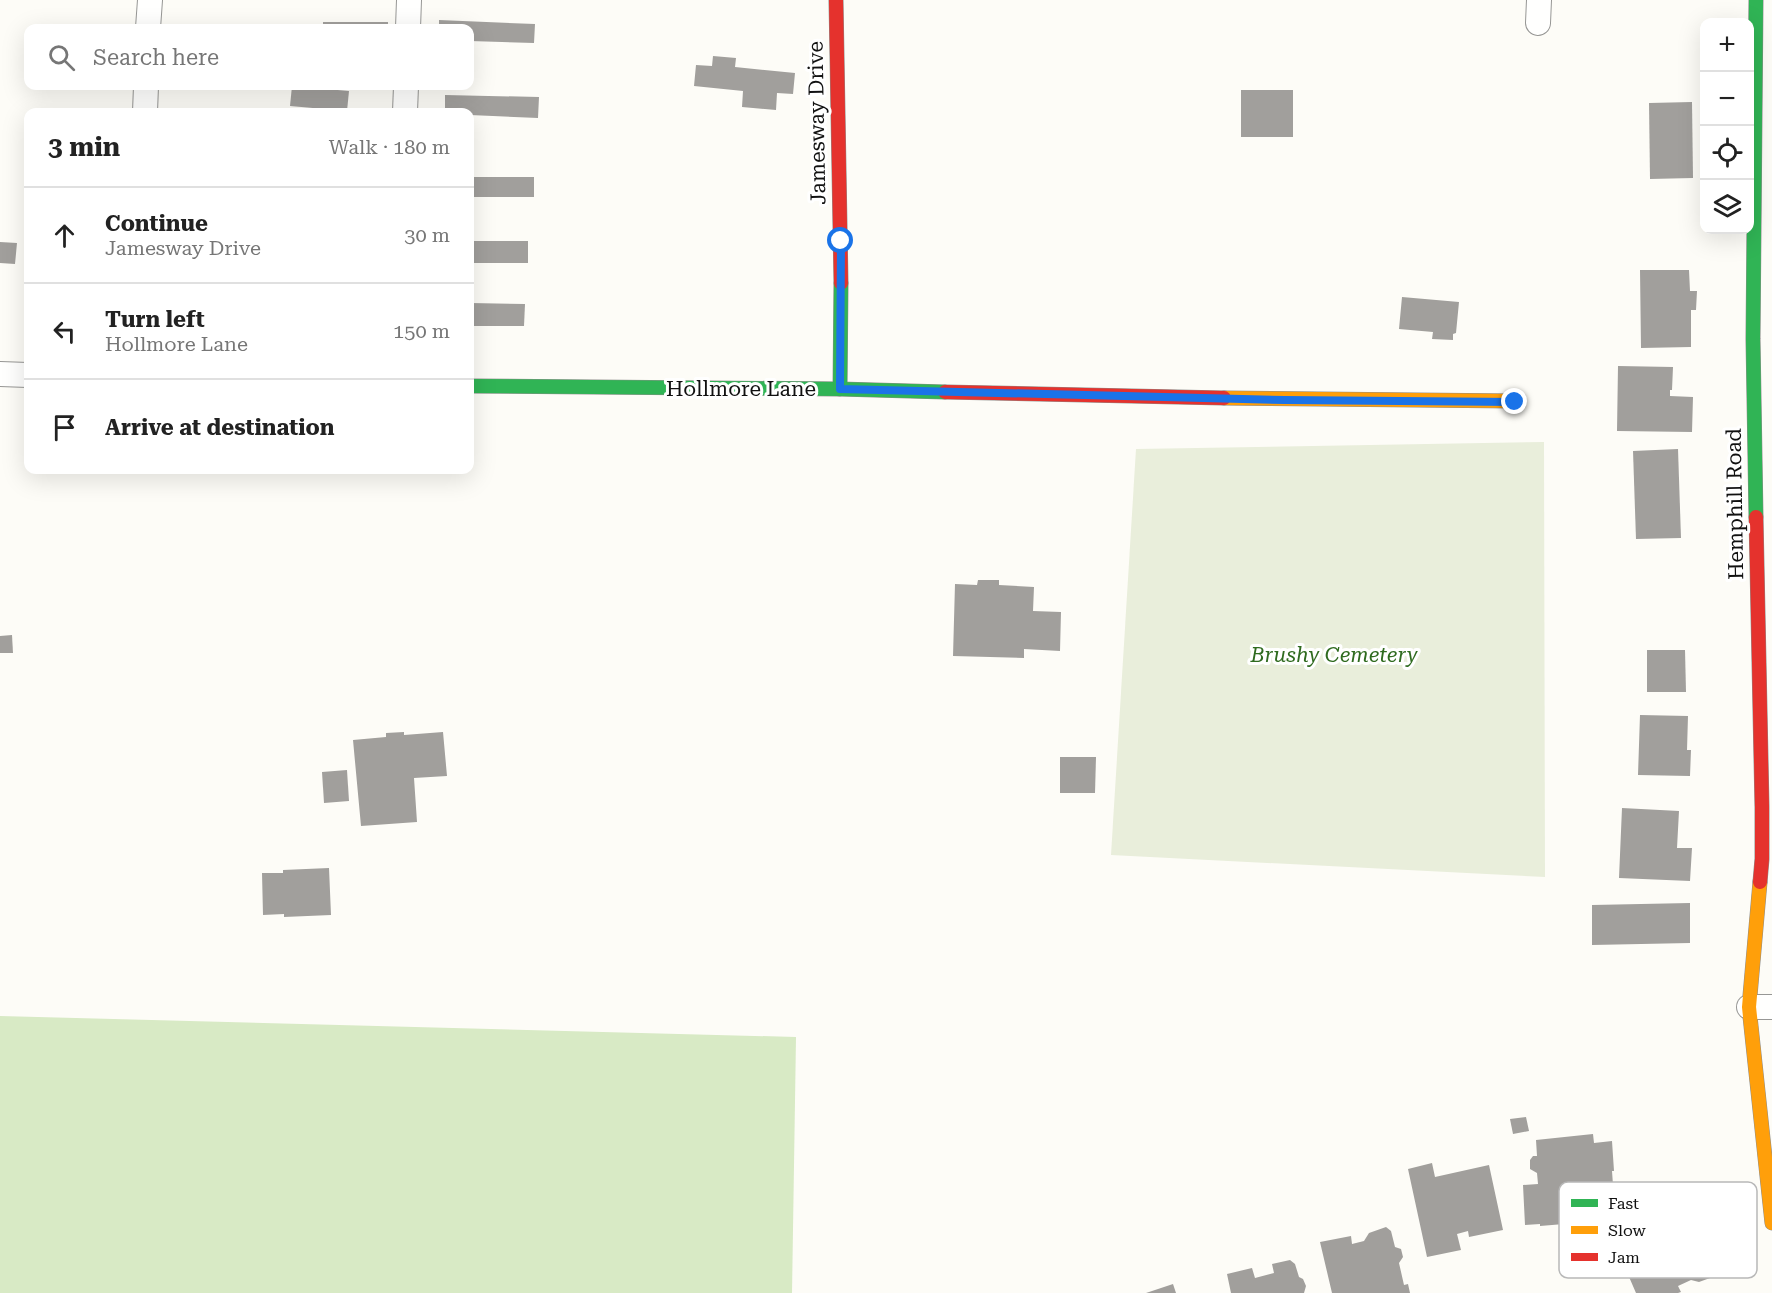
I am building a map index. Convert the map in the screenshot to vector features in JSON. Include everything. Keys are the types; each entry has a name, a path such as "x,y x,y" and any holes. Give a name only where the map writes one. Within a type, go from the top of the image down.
{"street":[{"path":"148,24 150,0"},
{"path":"408,24 409,0"},
{"name":"Jamesway Drive","path":"836,0 841,241 840,389"},
{"name":"Hemphill Road","path":"1756,0 1763,230 1753,339 1762,838 1761,1007 1772,1223"},
{"path":"145,108 146,90"},
{"path":"405,108 406,90"},
{"path":"0,374 24,375"},
{"name":"Hollmore Lane","path":"474,386 840,389 1285,400 1515,402"}],"green space":[{"name":"Brushy Cemetery","path":"1544,442 1545,877 1111,855 1136,449"},
{"path":"0,1016 796,1037 792,1293 0,1293"}],"building":[{"path":"439,20 535,24 534,43 474,41 474,24 439,24"},
{"path":"323,22 388,22 388,24 323,24"},
{"path":"713,56 736,58 735,67 795,73 793,94 777,93 776,110 742,107 743,91 694,86 696,65 712,66"},
{"path":"292,90 349,91 347,108 290,106"},
{"path":"1241,90 1293,90 1293,137 1241,137"},
{"path":"445,95 539,97 538,118 474,115 474,108 445,108"},
{"path":"1692,102 1693,178 1650,179 1649,103"},
{"path":"474,177 534,177 534,197 474,197"},
{"path":"474,241 528,241 528,263 474,263"},
{"path":"0,242 17,243 15,264 0,263"},
{"path":"1640,270 1689,270 1690,291 1697,291 1696,310 1691,310 1691,347 1641,348"},
{"path":"1402,297 1459,302 1456,333 1453,334 1453,340 1432,339 1433,332 1399,329"},
{"path":"474,303 525,304 524,326 474,326"},
{"path":"1618,366 1673,367 1670,396 1693,397 1692,432 1617,431"},
{"path":"1678,449 1681,538 1636,539 1633,451"},
{"path":"978,580 999,580 999,585 1034,587 1033,611 1061,612 1060,651 1024,649 1024,658 953,656 955,584 977,585"},
{"path":"12,635 13,653 0,653 0,636"},
{"path":"1647,650 1685,650 1686,692 1647,692"},
{"path":"1640,715 1688,716 1687,750 1691,750 1690,776 1638,775"},
{"path":"404,732 404,735 443,732 447,776 414,778 417,822 361,826 353,740 386,737 386,733"},
{"path":"1060,757 1096,757 1095,793 1060,793"},
{"path":"347,770 349,801 324,803 322,772"},
{"path":"1622,808 1679,811 1677,848 1692,848 1690,881 1619,878"},
{"path":"329,868 331,915 284,917 284,914 263,915 262,873"},
{"path":"1690,903 1690,943 1592,945 1592,905"},
{"path":"1526,1117 1529,1131 1513,1134 1510,1119"},
{"path":"1593,1134 1594,1143 1612,1141 1613,1182 1559,1182 1559,1224 1525,1225 1523,1185 1538,1184 1537,1173 1530,1169 1530,1160 1533,1156 1537,1156 1536,1140"},
{"path":"1432,1163 1435,1177 1489,1165 1503,1230 1469,1237 1468,1231 1457,1234 1461,1250 1427,1257 1408,1169"},
{"path":"1386,1227 1391,1231 1395,1247 1401,1249 1403,1257 1399,1263 1404,1285 1408,1284 1410,1293 1332,1293 1320,1242 1351,1236 1352,1244 1364,1241 1369,1233"},
{"path":"1290,1260 1295,1264 1299,1277 1303,1279 1306,1286 1304,1293 1231,1293 1227,1274 1252,1268 1255,1278 1274,1273 1272,1264"},
{"path":"1630,1278 1710,1278 1699,1282 1691,1280 1678,1286 1681,1292 1678,1293 1636,1293"},
{"path":"1173,1284 1176,1293 1146,1293"}],"traffic: fast":[{"path":"1756,0 1753,339 1756,517"},
{"path":"840,389 841,283"},
{"path":"474,386 945,392"}],"traffic: slow":[{"path":"1224,398 1515,401"},
{"path":"1760,882 1749,1007 1772,1223"}],"traffic: jam":[{"path":"836,0 841,283"},
{"path":"945,392 1224,398"},
{"path":"1756,517 1762,807 1760,882"}],"route":[{"path":"841,241 840,389 1285,400 1515,402"}]}
